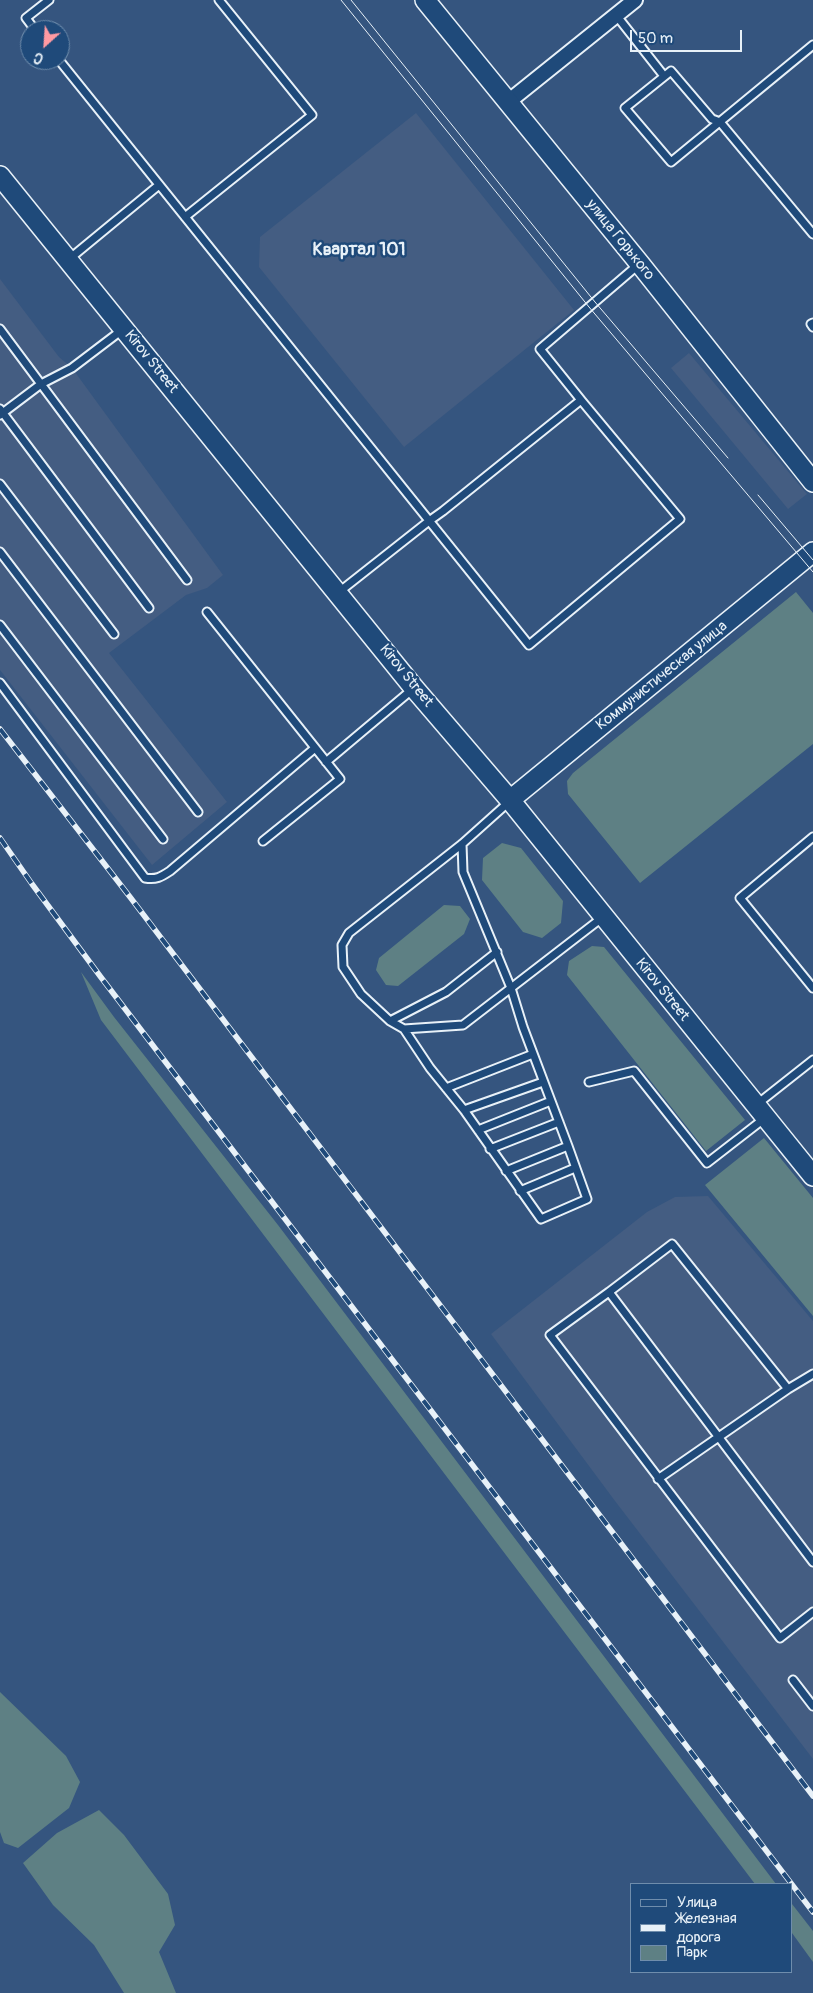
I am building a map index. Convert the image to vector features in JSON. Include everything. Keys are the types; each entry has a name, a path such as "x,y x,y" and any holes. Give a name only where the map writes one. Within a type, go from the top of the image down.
{"street":[{"name":"улица Горького","path":"425,0 640,264 813,482"},
{"path":"508,102 635,0"},
{"name":"Kirov Street","path":"0,176 339,592 414,688 510,800 813,1176"},
{"name":"Коммунистическая улица","path":"510,800 813,552"}],"lane":[{"path":"28,20 26,18 49,0"},
{"path":"185,217 312,114 219,0"},
{"path":"616,15 664,76"},
{"path":"813,46 720,122 671,162 625,108 671,71 712,118 720,122 813,234"},
{"path":"67,70 529,645 680,519 540,349 640,264"},
{"path":"68,260 159,184"},
{"path":"124,328 72,368 41,384 1,412 149,608"},
{"path":"0,329 187,580"},
{"path":"339,592 581,400"},
{"path":"0,484 114,634"},
{"path":"0,552 198,812"},
{"path":"207,612 340,780 263,841"},
{"path":"0,625 163,839"},
{"path":"0,683 145,878 159,879 170,871 315,748"},
{"path":"326,762 414,688"},
{"path":"462,844 463,872 512,988 533,1054 587,1199 541,1219 404,1029 390,1021 355,987 343,967 342,945 349,933 462,844 510,800"},
{"path":"813,837 740,898 813,988"},
{"path":"404,1029 463,1025 603,917"},
{"path":"390,1021 446,992 497,952"},
{"path":"446,1088 533,1054"},
{"path":"589,1082 634,1071 707,1163 813,1060"},
{"path":"464,1110 543,1082"},
{"path":"478,1130 551,1101"},
{"path":"490,1149 559,1122"},
{"path":"506,1171 568,1146"},
{"path":"520,1191 576,1168"},
{"path":"788,1389 672,1244 550,1335 658,1480 780,1638 813,1612"},
{"path":"609,1292 813,1562"},
{"path":"658,1480 788,1389 813,1374"},
{"path":"793,1680 813,1706"}],"shaded area":[{"path":"416,113 574,310 404,447 259,267 260,237"},
{"path":"0,279 59,357 72,368 223,575 207,588 186,595 109,653 227,802 152,865 0,670"},
{"path":"689,353 807,494 788,509 671,368"},
{"path":"708,1196 813,1321 813,1759 615,1501 491,1334 647,1212 675,1197"}],"green space":[{"path":"796,592 813,613 813,744 640,883 568,794 567,781 573,773"},
{"path":"502,843 521,848 563,901 561,923 542,938 523,932 482,880 483,858"},
{"path":"444,905 460,906 470,919 464,934 398,986 386,985 376,970 379,958"},
{"path":"592,946 604,947 745,1120 706,1151 567,975 569,961"},
{"path":"81,972 114,1017 278,1225 775,1883 754,1883 101,1020"},
{"path":"764,1138 813,1198 813,1316 705,1185"},
{"path":"0,1692 66,1756 80,1782 69,1808 18,1848 4,1843 0,1832"},
{"path":"99,1810 124,1835 168,1894 175,1925 159,1952 176,1993 124,1993 94,1945 53,1905 23,1863 57,1833"},
{"path":"793,1905 813,1931 813,1962 793,1934"}],"tram line":[{"path":"341,0 589,307 813,572"},
{"path":"351,0 595,302 728,458"},
{"path":"758,495 813,560"}],"railway":[{"path":"0,729 130,897 813,1796"},
{"path":"0,838 100,976 791,1883"},
{"path":"793,1886 813,1912"}],"district":[{"name":"Квартал 101","path":"359,250"}]}
